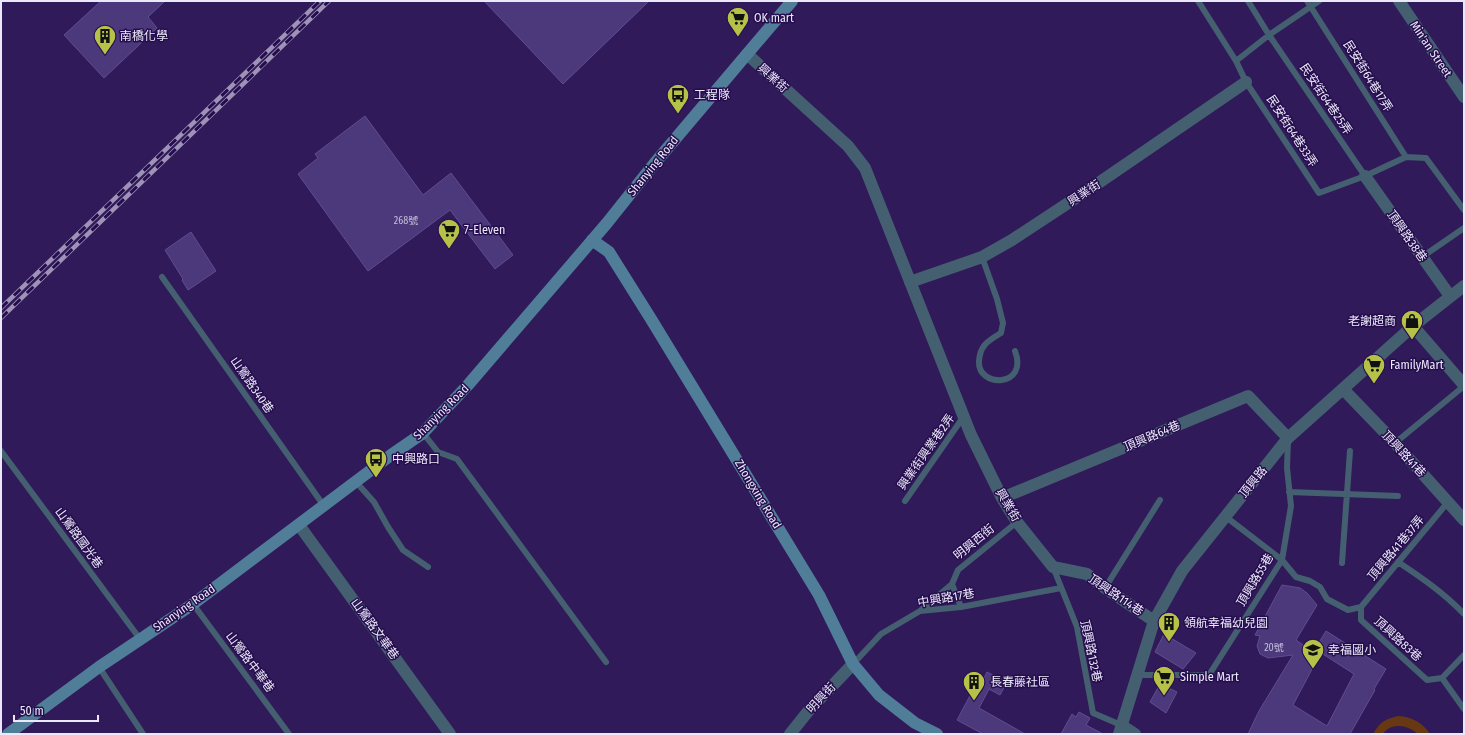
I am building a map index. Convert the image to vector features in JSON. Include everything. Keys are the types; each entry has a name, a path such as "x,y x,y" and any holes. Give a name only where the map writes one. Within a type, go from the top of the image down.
{"street":[{"name":"Shanying Road","path":"8,734 99,667 193,604 423,433 468,385 592,240 654,164 792,1"},
{"name":"Min'an Street","path":"1399,1 1464,97"},
{"name":"興業街","path":"747,54 848,146 865,168 971,435 1002,498 1017,522 1052,567"},
{"name":"興業街","path":"910,282 982,257 1012,240 1246,82"},
{"name":"頂興路38巷","path":"1365,176 1450,296"},
{"name":"Zhongxing Road","path":"592,240 609,252 651,319 819,595 853,664 879,695 915,723 937,734"},
{"name":"頂興路","path":"1118,731 1154,621 1182,571 1288,438 1413,326 1464,286"},
{"path":"1413,326 1464,385"},
{"name":"頂興路41巷","path":"1343,389 1395,443 1464,520"},
{"name":"頂興路64巷","path":"1002,498 1248,396 1288,438"},
{"name":"山鶯路文華巷","path":"299,525 450,734"},
{"name":"頂興路114巷","path":"1052,567 1087,574 1154,621"},
{"name":"明興街","path":"790,734 810,709 853,664"},
{"path":"1118,731 1135,734"}],"lane":[{"name":"民安街64巷33弄","path":"1198,1 1236,61 1246,82 1319,193 1365,176"},
{"name":"民安街64巷25弄","path":"1248,1 1269,35 1365,176"},
{"path":"1236,61 1309,4 1319,1"},
{"name":"民安街64巷17弄","path":"1309,4 1406,157"},
{"path":"1365,176 1406,157 1426,158 1464,210"},
{"path":"1422,256 1464,228"},
{"path":"982,257 997,299 1003,323 1001,333 988,341 980,352 979,366 982,373 991,379 1002,380 1010,378 1016,373 1017,362 1015,351"},
{"name":"山鶯路340巷","path":"162,277 324,506"},
{"path":"1395,443 1464,385"},
{"name":"興業街興業巷2弄","path":"905,501 964,416"},
{"path":"423,433 438,452 457,460 606,662"},
{"name":"頂興路55巷","path":"1136,676 1209,675 1282,560 1290,506 1287,468 1288,438"},
{"name":"山鶯路國光巷","path":"1,451 140,639"},
{"path":"1342,563 1350,451"},
{"path":"356,482 374,502 388,528 403,550 428,567"},
{"path":"1289,492 1398,496"},
{"path":"1105,588 1160,500"},
{"name":"頂興路41巷37弄","path":"1361,607 1448,502"},
{"path":"1226,517 1282,560 1296,577 1310,581 1320,587 1327,599 1348,610 1361,607"},
{"name":"明興西街","path":"952,584 958,570 1017,522"},
{"path":"1398,562 1425,579 1464,614"},
{"name":"頂興路132巷","path":"1052,567 1077,627 1093,713 1118,731"},
{"path":"920,611 952,584 961,607"},
{"name":"中興路17巷","path":"853,664 881,634 920,611 961,607 1061,588"},
{"name":"山鶯路中華巷","path":"193,604 290,734"},
{"name":"頂興路83巷","path":"1361,607 1361,620 1427,680 1442,678"},
{"path":"1464,655 1442,678 1464,709"},
{"path":"99,667 143,734"}],"shaded area":[{"path":"1398,716 1416,721 1424,726 1430,734 1418,734 1405,727 1395,726 1386,730 1383,734 1373,734 1383,722"}],"building":[{"name":"南橋化學","path":"101,1 165,1 148,17 157,28 104,78 64,35"},
{"path":"484,1 649,1 563,84"},
{"path":"365,116 423,195 451,173 513,255 495,269 450,210 368,271 298,174 318,158 315,154"},
{"path":"191,232 216,271 188,290 165,250"},
{"path":"1282,585 1300,588 1307,593 1317,605 1296,640 1319,656 1293,705 1327,726 1354,674 1315,649 1326,631 1386,669 1350,734 1248,734 1259,711 1293,655 1268,658 1260,654 1257,646 1260,636 1255,635"},
{"name":"領航幸福幼兒園","path":"1164,634 1196,653 1183,669 1155,652"},
{"name":"長春藤社區","path":"987,672 1007,682 1000,695 989,689 979,708 1025,734 983,734 957,720 980,677 984,678"},
{"name":"Simple Mart","path":"1160,684 1177,692 1166,713 1150,702"},
{"name":"長春藤社區","path":"1079,712 1090,718 1086,725 1103,734 1061,734 1072,714 1076,717"}],"railway":[{"path":"1,308 320,1"},
{"path":"1,318 329,1"}],"place":[{"name":"OK mart","path":"738,38"},
{"name":"南橋化學","path":"105,56"},
{"name":"工程隊","path":"678,114"},
{"name":"7-Eleven","path":"449,250"},
{"name":"老謝超商","path":"1412,340"},
{"name":"FamilyMart","path":"1374,384"},
{"name":"中興路口","path":"376,478"},
{"name":"領航幸福幼兒園","path":"1169,642"},
{"name":"幸福國小","path":"1313,670"},
{"name":"Simple Mart","path":"1164,696"},
{"name":"長春藤社區","path":"974,702"}]}
